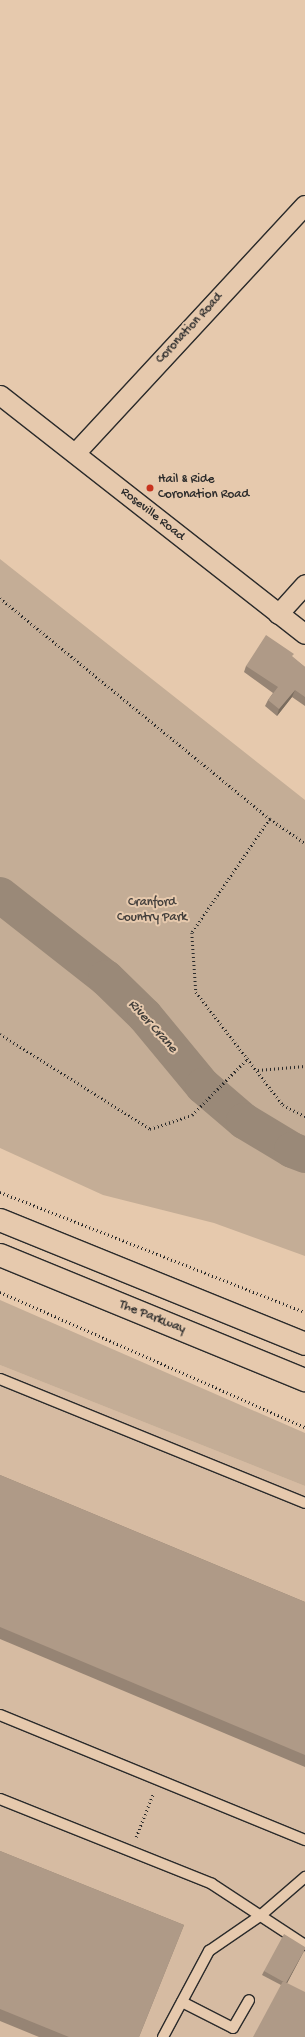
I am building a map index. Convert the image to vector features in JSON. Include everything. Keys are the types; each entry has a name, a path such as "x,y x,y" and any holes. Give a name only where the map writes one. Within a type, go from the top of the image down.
{"highway":[{"path":"0,1220 305,1344"},
{"name":"The Parkway","path":"0,1255 305,1380"}],"street":[{"name":"Coronation Road","path":"75,454 305,205"},
{"name":"Roseville Road","path":"0,394 305,634"},
{"path":"278,614 305,584"}],"lane":[{"path":"0,1379 305,1503"},
{"path":"0,1715 305,1840"},
{"path":"0,1798 212,1884 305,1945"},
{"path":"163,2037 209,1951 260,1916 305,1877"},
{"path":"182,2002 233,2028 249,2000"}],"path":[{"path":"0,598 270,819 305,842"},
{"path":"270,819 192,933 196,992 283,1105 305,1116"},
{"path":"0,1034 150,1129 192,1115 248,1058"},
{"path":"257,1070 305,1066"},
{"path":"0,1192 305,1312"},
{"path":"0,1292 305,1427"},
{"path":"130,1851 159,1780"}],"shaded area":[{"path":"0,1365 305,1486 305,2037 0,2037"}],"green space":[{"name":"Cranford Country Park","path":"0,559 305,800 305,1146 292,1140 243,1107 205,1075 191,1092 210,1113 286,1161 305,1167 305,1256 214,1223 103,1195 0,1148"},
{"path":"0,1300 305,1433 305,1486 0,1365"}],"building":[{"path":"266,635 294,654 292,656 305,667 305,697 295,690 279,709 268,700 278,687 246,666"},
{"path":"0,1475 305,1602 305,1755 0,1627"},
{"path":"0,1851 184,1925 139,2037 69,2037 0,2009"},
{"path":"284,1934 305,1947 286,1983 264,1971"},
{"path":"283,1981 305,1992 305,2037 253,2037"}],"waterway":[{"name":"River Crane","path":"0,895 106,978 145,1016 203,1086 244,1121 292,1150 305,1155"}],"place":[{"name":"Hail & Ride Coronation Road","path":"150,488"}]}
